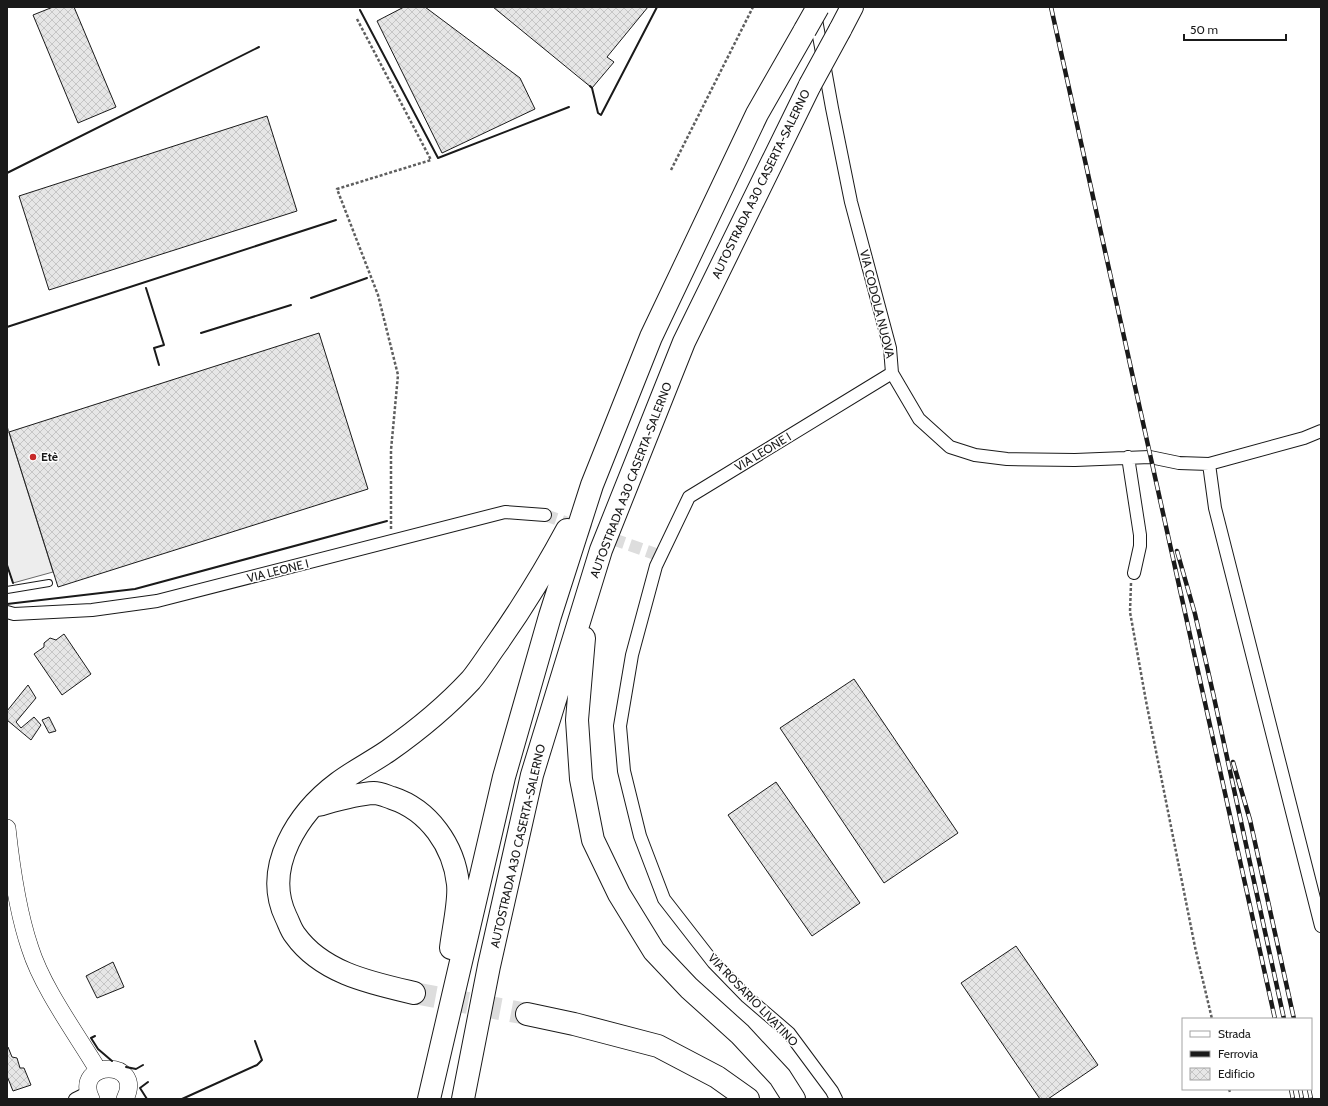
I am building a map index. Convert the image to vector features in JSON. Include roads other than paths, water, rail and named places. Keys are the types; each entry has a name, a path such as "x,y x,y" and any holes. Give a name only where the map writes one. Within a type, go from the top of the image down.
{"highway":[{"path":"429,1099 504,777 550,616 592,485 650,337 757,114 818,7"},
{"name":"AUTOSTRADA A30 CASERTA-SALERNO","path":"463,1099 489,966 532,775 601,550 684,342 791,122 852,7"},
{"path":"414,993 379,985 347,975 318,958 295,935 284,912 279,890 279,870 291,836 314,806 337,784 388,750 439,712 472,679 509,627 548,565 592,485"},
{"path":"601,550 582,646 577,720 580,779 593,840 619,894 654,951 689,988 740,1034 780,1078 794,1099"},
{"path":"314,806 345,797 376,793 402,801 419,811 437,830 449,849 458,886 439,1053"},
{"path":"527,1014 574,1024 658,1046 718,1077 748,1099"}],"main road":[{"path":"7,828 20,906 30,948 46,983 98,1070"},
{"path":"85,1097 89,1082 98,1070 111,1068 123,1074 129,1086 125,1099"}],"street":[{"name":"VIA CODOLA NUOVA","path":"814,7 851,202 890,348 892,373 920,419 950,447 975,455 1006,459 1075,460 1150,457 1179,463 1210,464 1304,438 1321,431"},
{"name":"VIA LEONE I","path":"661,556 689,498 892,373"},
{"path":"1128,457 1140,535 1139,551 1134,573"},
{"path":"1210,464 1215,508 1321,926"},
{"name":"VIA LEONE I","path":"7,612 14,614 92,610 157,602 505,512 545,515"},
{"name":"VIA ROSARIO LIVATINO","path":"661,556 656,566 632,655 620,726 624,771 640,836 664,899 713,962 747,997 789,1033 832,1091 836,1099"}],"lane":[{"path":"7,590 49,583"}],"tunnel":[{"path":"545,515 661,556"},
{"path":"414,993 527,1014"}],"railway":[{"path":"1051,7 1275,1018"},
{"path":"1177,551 1195,614 1284,1018"},
{"path":"1233,762 1250,820 1294,1018"},
{"path":"1291,1090 1293,1099"},
{"path":"1300,1090 1302,1099"},
{"path":"1309,1090 1311,1099"}],"place":[{"name":"Etè","path":"33,457"}]}
